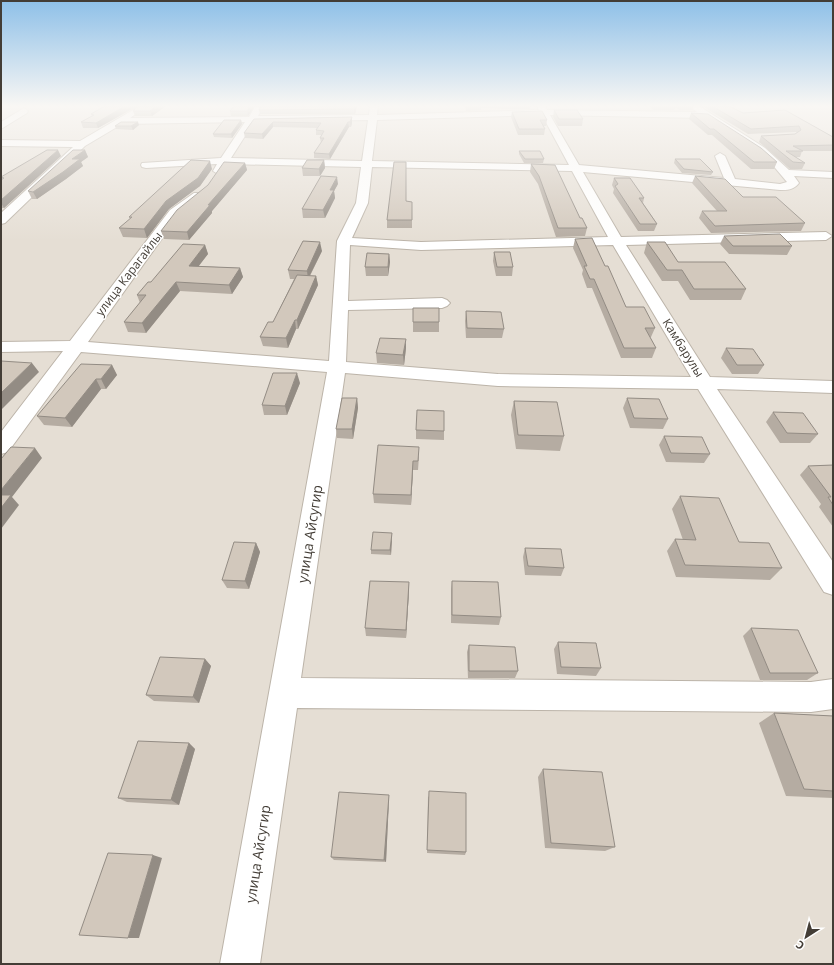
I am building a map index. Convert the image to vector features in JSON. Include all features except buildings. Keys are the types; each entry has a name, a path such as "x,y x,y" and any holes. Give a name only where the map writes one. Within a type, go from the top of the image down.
{"street":[{"path":"1,220 75,151"},
{"name":"улица Карагайлы","path":"1,447 174,213 205,190 231,151"},
{"name":"улица Айсугир","path":"240,964 337,367 344,241 362,203 369,151"},
{"name":"Камбарулы","path":"567,151 617,241 704,383 833,584"},
{"path":"146,165 225,161 577,168 780,187 789,186 793,183 788,173 761,151"},
{"path":"720,156 731,183"},
{"path":"788,173 833,175"},
{"path":"344,241 421,246 826,236"},
{"path":"341,306 442,302"},
{"path":"1,347 75,346 498,380 704,383 833,387"},
{"path":"284,693 811,697 833,694"}],"shaded area":[{"path":"1,151 833,151 833,964 1,964"}]}
